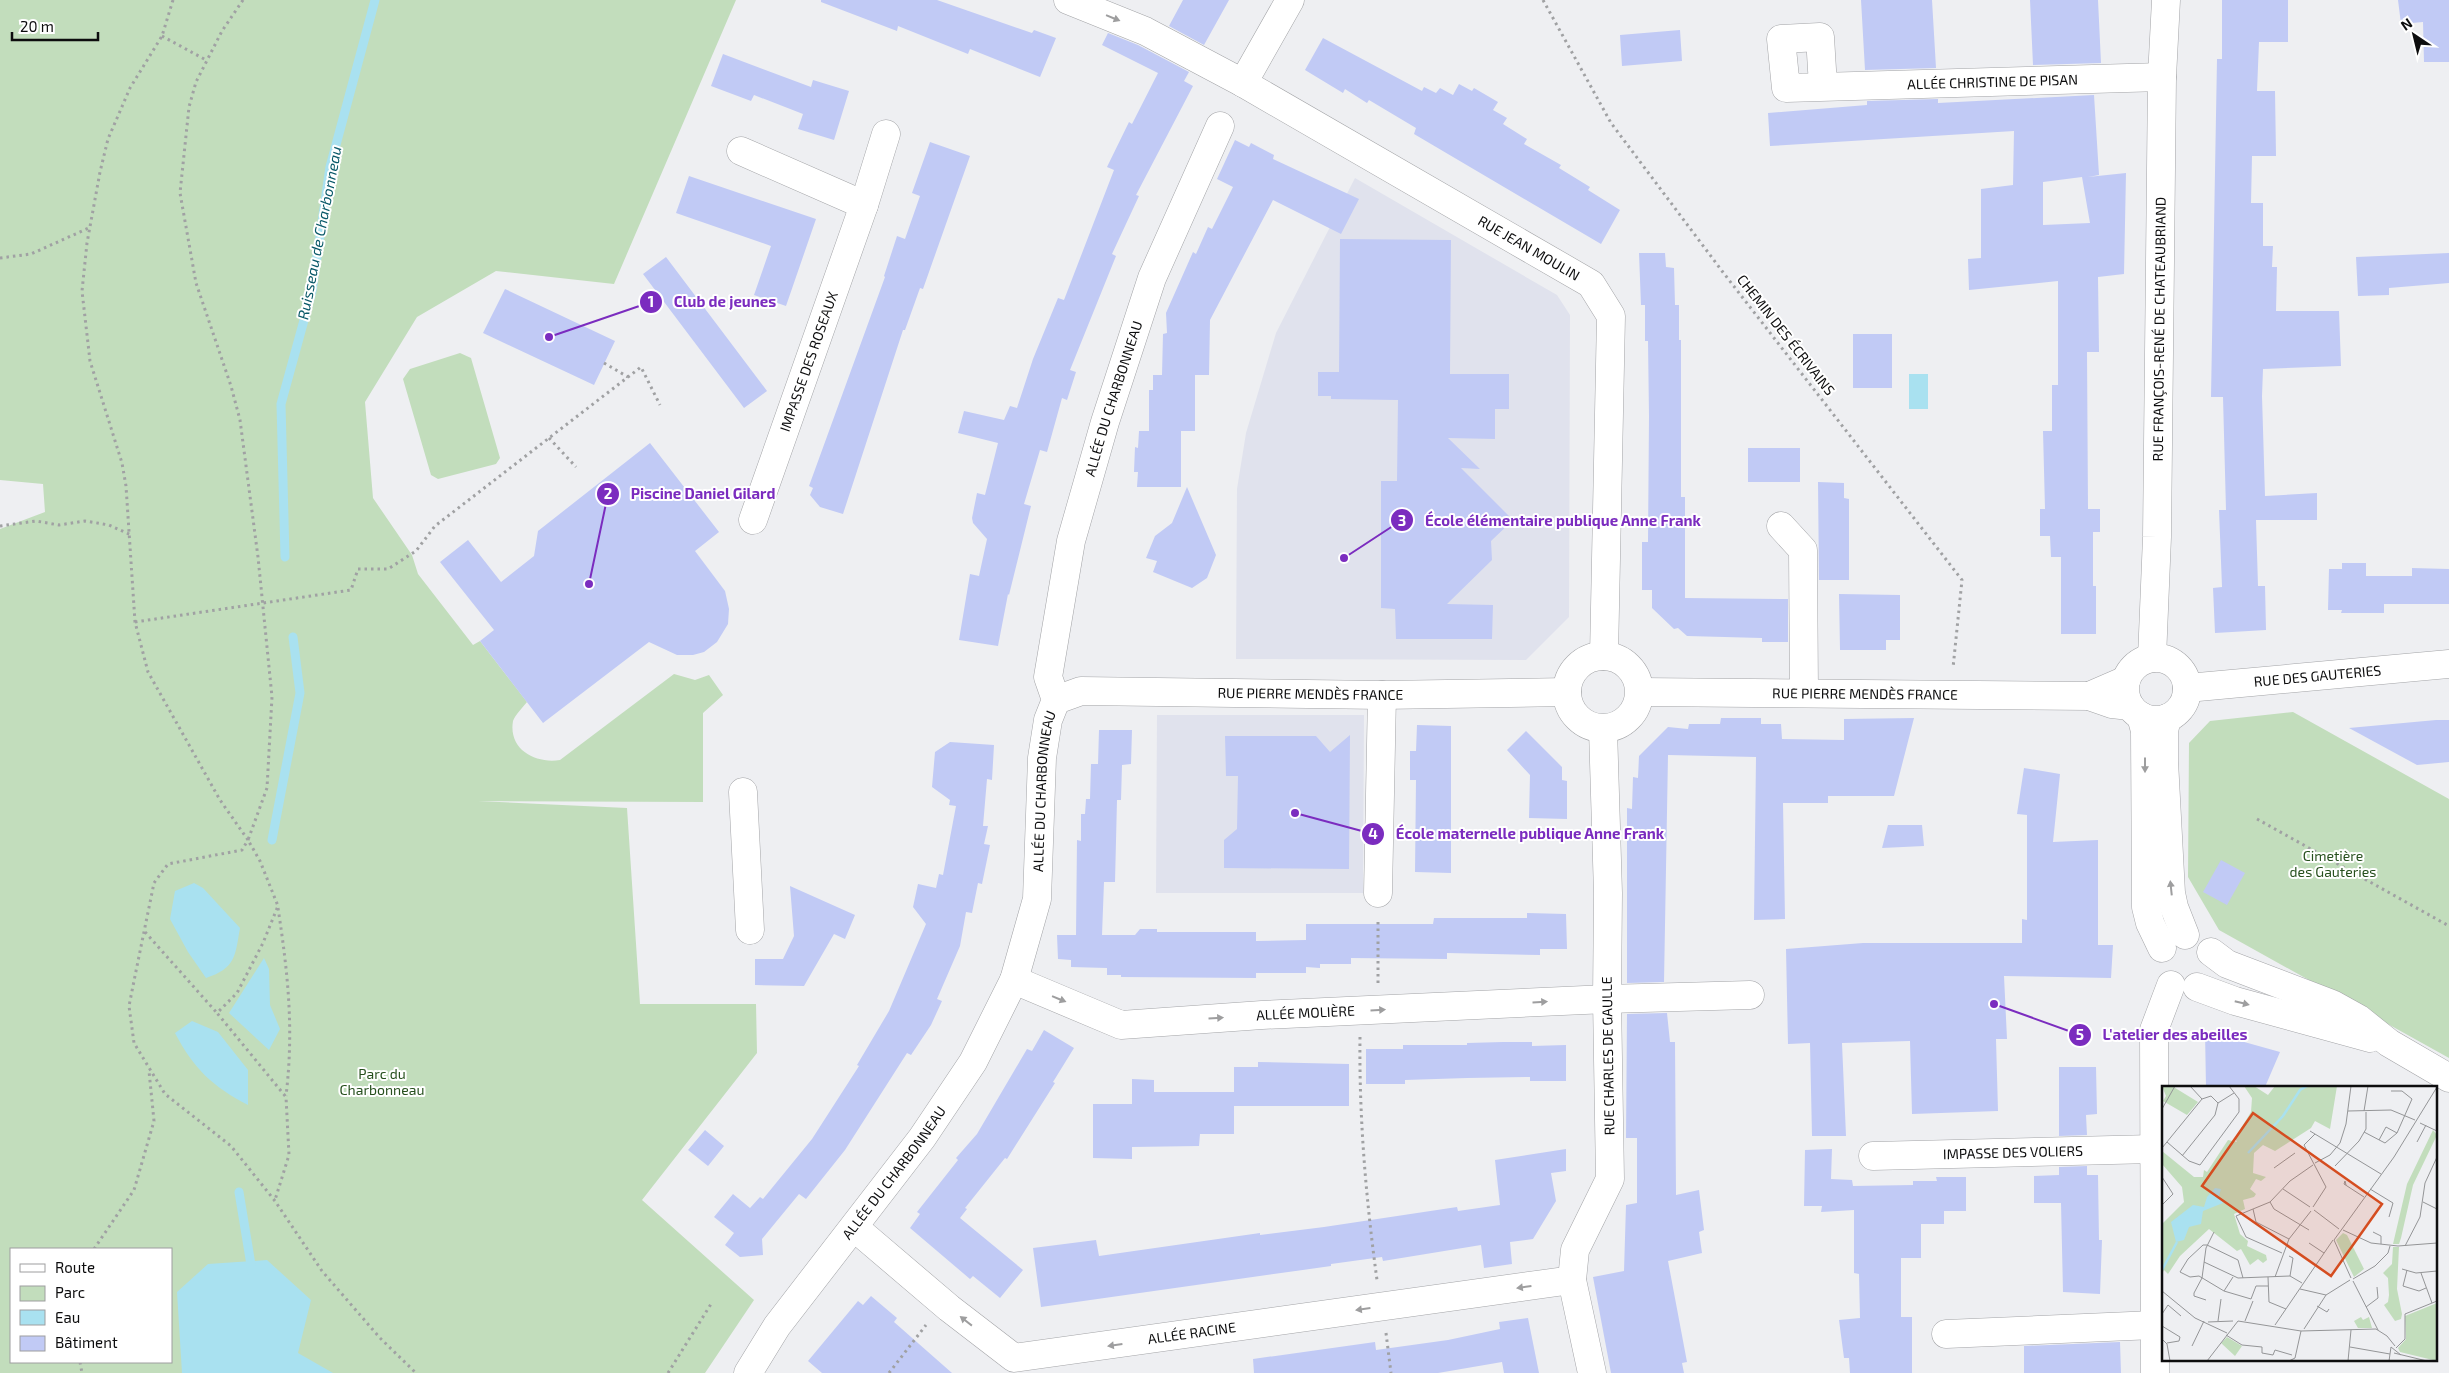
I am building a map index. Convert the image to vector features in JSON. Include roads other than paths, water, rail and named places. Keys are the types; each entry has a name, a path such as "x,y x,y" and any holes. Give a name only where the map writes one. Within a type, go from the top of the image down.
{"street":[{"name":"RUE JEAN MOULIN","path":"1068,0 1145,31 1243,83 1591,284 1611,316 1604,656"},
{"path":"1243,83 1290,0"},
{"name":"RUE FRANÇOIS-RENÉ DE CHATEAUBRIAND","path":"2152,658 2157,537 2162,77 2166,0"},
{"name":"ALLÉE CHRISTINE DE PISAN","path":"1823,86 2162,77"},
{"name":"ALLÉE DU CHARBONNEAU","path":"748,1373 778,1326 855,1228 922,1138 973,1062 1014,980 1037,899 1042,758 1048,720 1056,700 1048,677 1071,541 1104,422 1152,278 1220,126"},
{"name":"IMPASSE DES ROSEAUX","path":"754,520 864,205 886,134"},
{"path":"741,151 864,205"},
{"path":"1782,526 1804,550 1804,693"},
{"path":"1604,656 1615,657 1625,663 1636,676 1640,692 1633,714 1625,722 1604,729 1592,727 1582,722 1574,714 1566,692 1568,681 1574,671 1592,657 1604,656"},
{"path":"2135,712 2158,720 2167,718 2182,706 2187,688 2184,676 2176,666 2165,660 2152,658 2136,666 2126,680 2126,698 2145,731 2146,907 2150,923 2162,948"},
{"name":"RUE DES GAUTERIES","path":"2187,688 2449,664"},
{"name":"RUE PIERRE MENDÈS FRANCE","path":"2089,696 2126,680"},
{"name":"RUE PIERRE MENDÈS FRANCE","path":"1056,700 1081,691 1382,695 1566,692"},
{"name":"RUE PIERRE MENDÈS FRANCE","path":"1640,692 2089,696 2135,712"},
{"path":"1378,893 1382,695"},
{"path":"2167,718 2164,731 2164,761 2171,893 2185,935"},
{"name":"RUE CHARLES DE GAULLE","path":"1592,1373 1572,1280 1575,1250 1610,1179 1607,999 1608,893 1604,729"},
{"path":"744,792 750,930"},
{"path":"2389,1043 2184,986 2160,972 2159,956 2162,948 2168,941 2185,935 2200,939 2211,952 2227,964 2332,1004 2359,1019 2389,1043 2449,1078"},
{"path":"2155,1373 2154,1030 2184,986 2209,976 2212,968 2211,952"},
{"name":"ALLÉE MOLIÈRE","path":"1014,980 1121,1025 1253,1015 1607,999 1750,995"},
{"name":"IMPASSE DES VOLIERS","path":"1873,1156 2153,1149"},
{"name":"ALLÉE RACINE","path":"855,1228 943,1302 1014,1358 1572,1280"},
{"path":"1946,1334 2154,1325"}],"water":[{"path":"1909,374 1928,374 1928,409 1909,409"},
{"path":"194,883 203,888 240,928 235,953 229,965 206,978 188,952 170,919 175,891"},
{"path":"264,958 269,969 270,1005 280,1029 269,1050 229,1013"},
{"path":"192,1021 218,1032 248,1070 248,1105 214,1083 189,1057 175,1033"},
{"path":"267,1260 311,1300 298,1353 333,1373 182,1373 177,1292 208,1264"}],"waterway":[{"name":"Ruisseau de Charbonneau","path":"285,557 281,404 312,291 330,167 375,0"},
{"name":"Ruisseau de Charbonneau","path":"272,840 300,693 293,637"},
{"path":"239,1192 252,1271"}],"place":[{"name":"Club de jeunes","path":"549,337"},
{"name":"École élémentaire publique Anne Frank","path":"1344,558"},
{"name":"Piscine Daniel Gilard","path":"589,584"},
{"name":"École maternelle publique Anne Frank","path":"1295,813"},
{"name":"L'atelier des abeilles","path":"1994,1004"}],"park label":[{"name":"Cimetière des Gauteries","path":"2333,864"},
{"name":"Parc du Charbonneau","path":"382,1082"}]}
